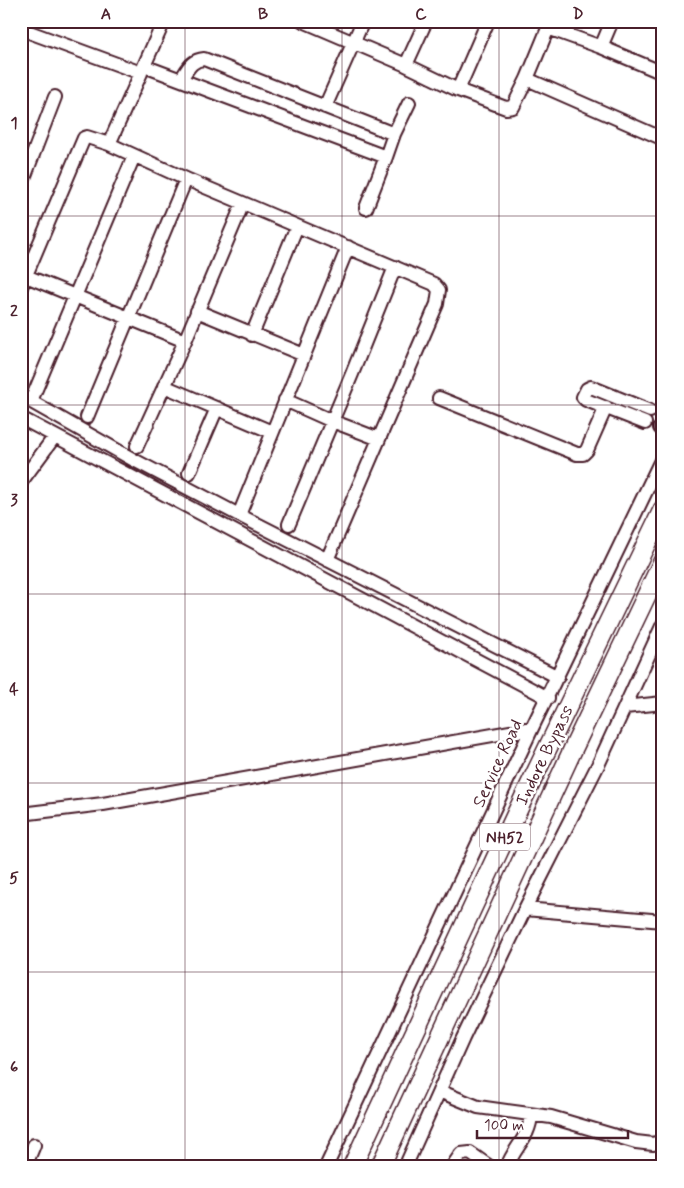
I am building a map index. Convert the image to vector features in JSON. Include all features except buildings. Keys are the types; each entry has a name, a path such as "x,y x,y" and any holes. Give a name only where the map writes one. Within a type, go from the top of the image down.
{"highway":[{"name":"Indore Bypass","path":"352,1167 520,806 663,509"},
{"name":"Indore Bypass","path":"380,1167 573,749 663,561"}],"street":[{"path":"109,144 164,21"},
{"path":"302,21 406,65 458,90 506,108 513,107 550,25 663,74"},
{"path":"325,107 363,21"},
{"path":"406,65 426,21"},
{"path":"458,90 488,21"},
{"path":"601,47 612,21"},
{"path":"21,29 142,69 181,79 386,157"},
{"path":"181,79 192,63 197,59 204,59 394,134"},
{"path":"527,79 659,137"},
{"path":"21,186 55,97"},
{"path":"366,208 394,134 409,103"},
{"path":"185,341 76,296 24,282 82,141 87,136 434,284 439,290 437,304 327,560"},
{"path":"134,156 22,420 548,698"},
{"path":"87,417 186,179"},
{"path":"137,446 185,341 243,203"},
{"path":"252,335 298,226"},
{"path":"239,515 348,247"},
{"path":"289,524 395,267"},
{"path":"197,311 304,355"},
{"path":"164,386 272,432"},
{"path":"591,387 647,417 606,408 584,398 587,389 591,387"},
{"path":"439,398 577,454 583,454 588,450 606,408"},
{"path":"29,400 134,460 239,515 558,677"},
{"path":"285,400 379,439"},
{"path":"189,473 216,408"},
{"path":"21,482 55,436"},
{"name":"Service Road","path":"326,1167 532,728 663,456"},
{"path":"405,1167 524,909 599,762 663,624"},
{"path":"625,707 663,703"},
{"path":"21,814 103,804 532,728"},
{"path":"524,909 663,921"},
{"path":"439,1091 478,1107 551,1117 636,1142 653,1144 663,1141"},
{"path":"508,1167 511,1157 528,1133 531,1115"},
{"path":"25,1167 34,1145"},
{"path":"452,1167 461,1154 470,1153 490,1167"}],"tunnel":[{"path":"650,411 663,416"}]}
